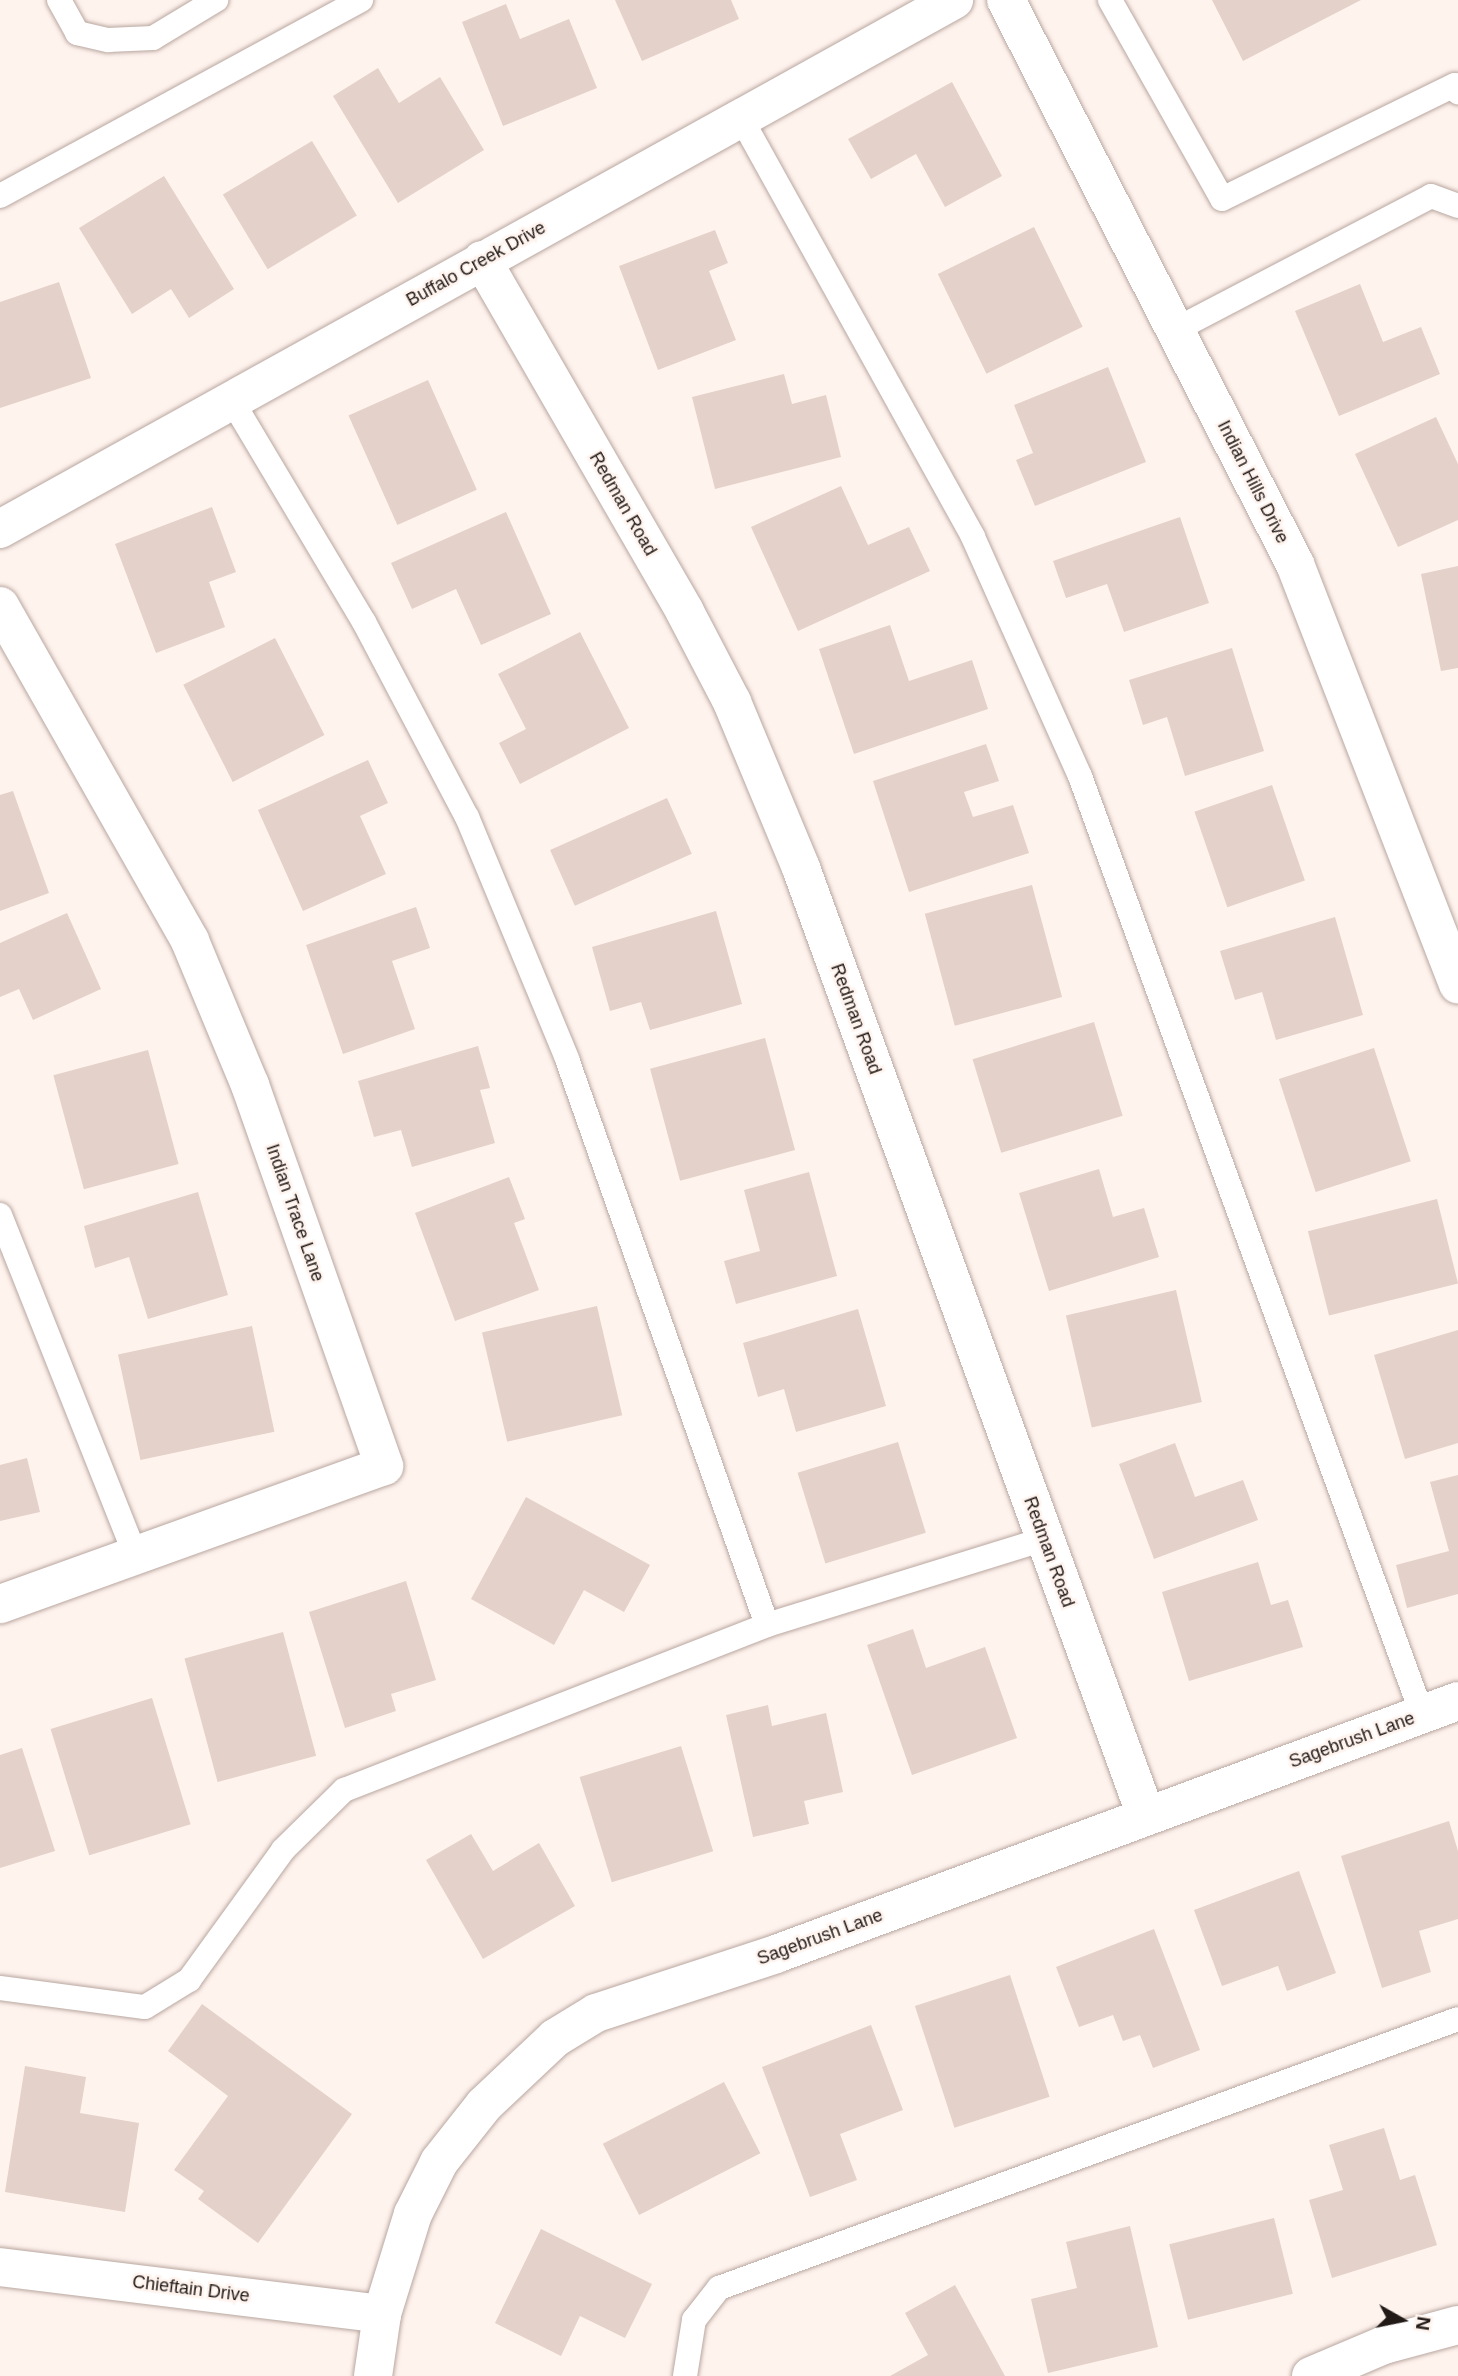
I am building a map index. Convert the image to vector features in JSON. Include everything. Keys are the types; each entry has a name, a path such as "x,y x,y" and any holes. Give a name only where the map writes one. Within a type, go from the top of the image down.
{"street":[{"name":"Buffalo Creek Drive","path":"0,529 954,0"},
{"name":"Indian Hills Drive","path":"1006,0 1296,564 1458,984"},
{"name":"Redman Road","path":"482,260 685,612 732,702 801,868 1146,1816"},
{"name":"Indian Trace Lane","path":"0,606 190,941 250,1085 384,1466 0,1604"},
{"name":"Sagebrush Lane","path":"373,2376 382,2314 414,2214 439,2162 484,2105 555,2038 596,2014 776,1954 1458,1701"},
{"name":"Chieftain Drive","path":"0,2267 382,2314"},
{"path":"1311,2376 1384,2346 1458,2325"}],"lane":[{"path":"59,0 77,33 108,40 153,38 216,0"},
{"path":"0,196 361,0"},
{"path":"1110,0 1223,199 1455,85 1458,92"},
{"path":"741,118 973,537 1080,776 1422,1714"},
{"path":"1175,330 1431,196 1458,206"},
{"path":"231,399 364,622 467,817 567,1059 767,1625"},
{"path":"0,1215 135,1554"},
{"path":"0,1987 145,2007 189,1980 283,1850 344,1790 767,1625 1045,1539"},
{"path":"685,2376 694,2320 719,2288 1458,2020"}],"building":[{"path":"615,0 731,0 739,19 642,61"},
{"path":"1212,0 1361,0 1243,61"},
{"path":"506,4 520,39 569,19 597,88 503,126 462,22"},
{"path":"378,68 399,103 440,77 484,150 398,203 333,96"},
{"path":"952,82 1002,176 945,207 916,154 871,179 848,139"},
{"path":"312,141 357,216 268,269 223,195"},
{"path":"164,176 234,289 189,318 171,289 132,314 79,228"},
{"path":"1034,227 1083,327 986,374 938,274"},
{"path":"715,230 728,263 709,271 736,340 658,370 619,266"},
{"path":"59,282 91,378 0,408 0,302"},
{"path":"1360,284 1383,342 1421,327 1440,374 1339,416 1295,311"},
{"path":"1108,367 1146,462 1035,506 1016,460 1033,453 1014,405"},
{"path":"784,374 792,404 826,395 841,457 715,489 692,397"},
{"path":"428,380 477,490 397,525 349,415"},
{"path":"1436,417 1458,464 1458,520 1398,547 1355,454"},
{"path":"841,486 868,545 909,527 930,571 798,631 751,527"},
{"path":"212,507 236,572 209,582 225,627 156,653 115,544"},
{"path":"506,512 551,614 481,645 456,589 412,609 391,563"},
{"path":"1180,517 1209,603 1124,632 1107,584 1066,598 1053,561"},
{"path":"1458,566 1458,668 1441,671 1421,574"},
{"path":"890,625 909,681 972,660 988,709 854,754 819,649"},
{"path":"580,632 629,728 520,784 499,743 526,729 498,674"},
{"path":"275,638 324,735 233,782 183,685"},
{"path":"1232,648 1264,751 1185,776 1167,717 1143,725 1129,680"},
{"path":"986,744 999,781 964,792 973,817 1013,805 1029,853 909,892 873,781"},
{"path":"368,760 388,803 360,816 386,874 303,911 258,810"},
{"path":"1272,785 1305,880 1227,907 1194,812"},
{"path":"13,791 49,893 0,911 0,795"},
{"path":"667,798 692,854 575,906 550,850"},
{"path":"1032,885 1062,997 955,1026 925,914"},
{"path":"416,907 430,948 392,961 415,1029 343,1054 306,945"},
{"path":"716,911 742,1004 650,1030 641,1002 610,1011 592,947"},
{"path":"67,913 101,989 33,1020 19,989 0,997 0,943"},
{"path":"1335,917 1363,1015 1276,1040 1262,992 1235,1000 1220,951"},
{"path":"1094,1022 1123,1116 1001,1153 973,1059"},
{"path":"765,1038 795,1150 680,1181 650,1069"},
{"path":"478,1046 490,1088 480,1090 495,1143 412,1167 401,1130 374,1137 358,1081"},
{"path":"1374,1048 1411,1161 1316,1192 1279,1079"},
{"path":"148,1050 179,1164 84,1189 53,1075"},
{"path":"1099,1169 1113,1217 1144,1208 1159,1257 1049,1291 1019,1193"},
{"path":"809,1172 837,1276 736,1304 724,1261 760,1251 744,1190"},
{"path":"509,1177 525,1219 514,1223 539,1290 455,1321 415,1213"},
{"path":"198,1192 228,1295 148,1319 129,1257 95,1268 84,1226"},
{"path":"1437,1199 1458,1283 1329,1316 1308,1231"},
{"path":"1176,1290 1202,1402 1092,1427 1066,1315"},
{"path":"597,1306 622,1415 507,1442 482,1333"},
{"path":"858,1309 886,1406 796,1432 784,1389 758,1397 743,1343"},
{"path":"252,1326 274,1432 140,1460 118,1354"},
{"path":"1458,1330 1458,1443 1405,1459 1374,1355"},
{"path":"898,1442 926,1533 825,1564 798,1473"},
{"path":"1175,1443 1195,1497 1243,1480 1258,1520 1154,1559 1119,1464"},
{"path":"27,1458 40,1512 0,1521 0,1465"},
{"path":"1458,1475 1458,1594 1407,1608 1396,1565 1449,1551 1430,1482"},
{"path":"526,1497 650,1565 624,1612 584,1590 554,1645 471,1599"},
{"path":"1258,1562 1271,1605 1288,1600 1303,1647 1189,1681 1162,1592"},
{"path":"406,1581 436,1680 391,1694 396,1711 345,1728 309,1612"},
{"path":"913,1629 926,1668 985,1647 1017,1738 912,1775 867,1645"},
{"path":"283,1632 316,1756 218,1782 184,1658"},
{"path":"152,1698 191,1824 89,1855 51,1729"},
{"path":"768,1705 772,1726 826,1713 843,1792 804,1801 809,1824 753,1837 726,1715"},
{"path":"681,1746 713,1851 612,1882 580,1777"},
{"path":"22,1748 55,1851 0,1868 0,1755"},
{"path":"1449,1821 1458,1851 1458,1919 1419,1931 1431,1972 1382,1988 1341,1856"},
{"path":"471,1834 493,1871 539,1843 575,1906 483,1959 426,1860"},
{"path":"1299,1871 1336,1973 1287,1991 1278,1966 1222,1986 1194,1910"},
{"path":"1154,1929 1200,2050 1153,2068 1140,2035 1123,2041 1113,2015 1079,2027 1056,1967"},
{"path":"1010,1975 1050,2097 954,2128 915,2006"},
{"path":"202,2004 352,2114 258,2243 198,2199 204,2191 174,2170 228,2096 168,2051"},
{"path":"871,2025 903,2110 840,2134 857,2180 810,2197 762,2067"},
{"path":"25,2066 86,2077 80,2113 139,2123 125,2212 5,2192"},
{"path":"724,2082 760,2153 639,2215 603,2144"},
{"path":"1384,2128 1400,2180 1415,2175 1437,2245 1332,2278 1309,2200 1343,2190 1329,2145"},
{"path":"1274,2218 1293,2294 1188,2320 1169,2244"},
{"path":"1130,2226 1158,2347 1048,2373 1031,2299 1077,2288 1066,2242"},
{"path":"541,2229 652,2284 625,2338 580,2316 561,2356 495,2323"},
{"path":"955,2285 1005,2376 890,2376 928,2355 905,2313"}]}
